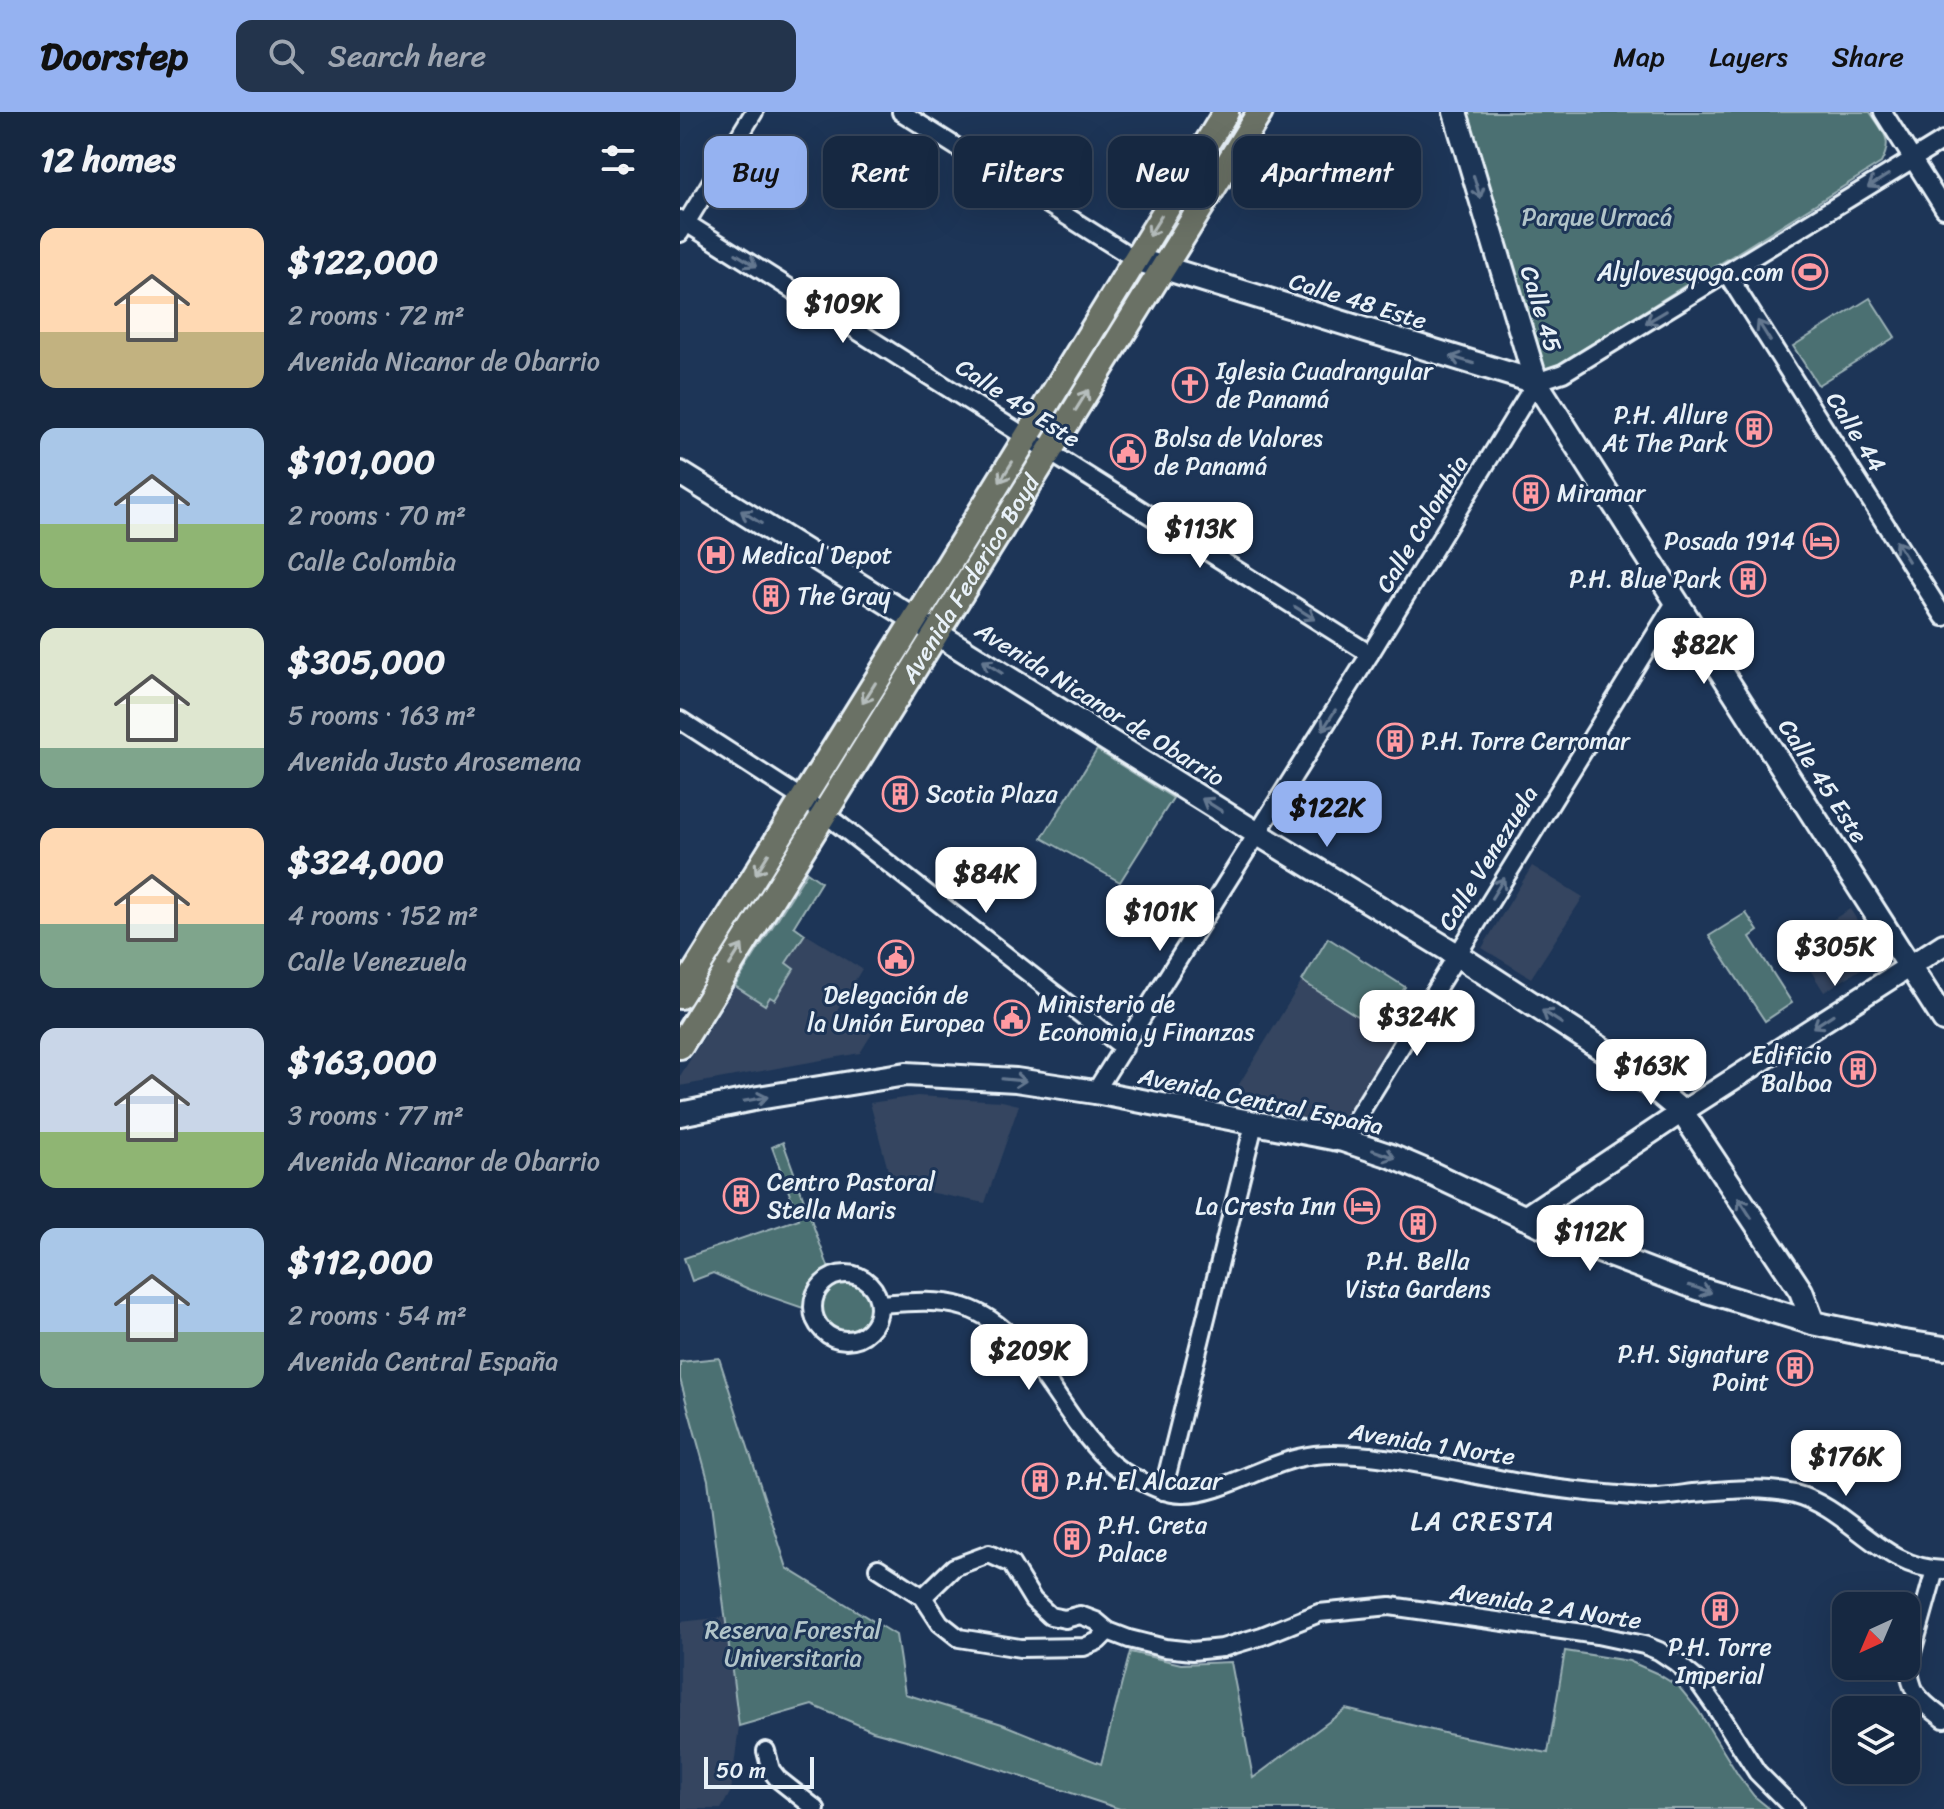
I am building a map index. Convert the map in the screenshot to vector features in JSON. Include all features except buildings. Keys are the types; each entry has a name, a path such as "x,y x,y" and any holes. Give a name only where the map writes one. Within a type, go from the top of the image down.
{"main road":[{"name":"Avenida Federico Boyd","path":"684,980 915,619 1226,112"},
{"name":"Avenida Federico Boyd","path":"680,1046 1260,112"},
{"name":"Calle 45","path":"1455,112 1536,382"},
{"name":"Calle 48 Este","path":"1135,259 1536,382"},
{"name":"Calle 45 Este","path":"1536,382 1909,966"},
{"name":"Avenida Nicanor de Obarrio","path":"680,473 1457,955 1625,1064 1682,1112 1801,1291 1813,1323"},
{"path":"1909,966 1944,1020"},
{"path":"684,980 697,979 703,990 701,1011"},
{"name":"Avenida Central España","path":"680,1114 906,1074 1016,1080 1095,1092 1343,1140 1414,1166 1591,1249 1697,1288 1813,1323 1944,1348"}],"street":[{"path":"682,225 754,112"},
{"path":"901,112 1135,259"},
{"path":"1883,112 1944,209"},
{"path":"1536,382 1563,373 1944,140"},
{"name":"Calle 49 Este","path":"682,225 1027,437 1370,654"},
{"name":"Calle 44","path":"1727,274 1944,617"},
{"name":"Calle Colombia","path":"1095,1092 1370,654 1536,382"},
{"name":"Calle Venezuela","path":"1343,1140 1676,601"},
{"path":"680,720 824,813 1124,1048"},
{"path":"1523,1218 1944,944"},
{"path":"1163,1491 1254,1124"},
{"path":"840,1274 861,1277 877,1293 880,1304 875,1325 858,1339 848,1341 827,1335 814,1317 815,1295 821,1285 840,1274"},
{"name":"Avenida 1 Norte","path":"880,1304 926,1301 965,1307 989,1320 1009,1334 1029,1357 1102,1456 1129,1476 1163,1491 1183,1494 1204,1491 1297,1458 1336,1453 1588,1493 1655,1498 1763,1489 1798,1495 1825,1507 1891,1555 1939,1570"},
{"path":"923,1597 954,1567 989,1554 1011,1564 1033,1600 1050,1616 1065,1619 1065,1633 1071,1647"},
{"path":"878,1568 923,1597 940,1623 959,1638 1020,1648 1084,1647 1098,1641 1108,1631"},
{"path":"1939,1570 1909,1663 1909,1675 1911,1688 1922,1702 1944,1719"},
{"name":"Avenida 2 A Norte","path":"1065,1619 1080,1615 1129,1639 1192,1651 1222,1648 1319,1613 1390,1606 1597,1635 1644,1645 1674,1661 1696,1679 1757,1772 1794,1809"},
{"path":"766,1751 771,1770 778,1779 816,1809"}],"shaded area":[{"path":"1532,866 1583,897 1531,978 1482,948"},
{"path":"1850,909 1880,957 1824,992 1794,944"},
{"path":"778,917 862,969 837,1010 873,1032 860,1053 680,1086 680,1076"},
{"path":"1302,981 1393,1039 1338,1125 1227,1104"},
{"path":"917,1096 1002,1101 1019,1105 985,1203 892,1185 870,1103"},
{"path":"726,1617 739,1726 731,1791 721,1809 680,1809 680,1622"}],"green space":[{"name":"Parque Urracá","path":"1461,112 1870,112 1883,131 1887,148 1881,163 1550,370 1543,371"},
{"path":"1870,298 1895,337 1818,385 1793,346"},
{"path":"1097,750 1173,798 1120,882 1042,838"},
{"path":"807,872 821,882 794,926 805,934 786,963 794,969 775,1000 770,997 765,1005 735,986"},
{"path":"1746,913 1758,931 1750,937 1792,1003 1765,1021 1709,936"},
{"path":"1328,938 1405,987 1379,1030 1302,981"},
{"path":"783,1142 829,1269 812,1286 803,1308 713,1273 692,1281 684,1258 799,1219 772,1147"},
{"path":"847,1279 867,1287 875,1307 867,1327 847,1335 827,1327 819,1307 827,1287"},
{"name":"Reserva Forestal Universitaria","path":"719,1358 787,1568 896,1635 905,1694 1002,1724 1101,1764 1130,1652 1181,1664 1231,1662 1253,1778 1346,1709 1448,1734 1548,1753 1565,1651 1629,1661 1679,1687 1698,1710 1738,1775 1754,1796 1770,1809 1120,1809 873,1731 812,1705 739,1726 708,1480 680,1379 680,1362"}],"place":[{"name":"Alylovesyoga.com","path":"1810,272"},
{"name":"Iglesia Cuadrangular de Panamá","path":"1190,385"},
{"name":"P.H. Allure At The Park","path":"1754,429"},
{"name":"Bolsa de Valores de Panamá","path":"1128,452"},
{"name":"Miramar","path":"1531,493"},
{"name":"Posada 1914","path":"1821,541"},
{"name":"Medical Depot","path":"716,555"},
{"name":"P.H. Blue Park","path":"1748,579"},
{"name":"The Gray","path":"771,596"},
{"name":"P.H. Torre Cerromar","path":"1395,741"},
{"name":"Scotia Plaza","path":"900,794"},
{"name":"Delegación de la Unión Europea","path":"896,958"},
{"name":"Ministerio de Economia y Finanzas","path":"1012,1018"},
{"name":"Edificio Balboa","path":"1858,1069"},
{"name":"Centro Pastoral Stella Maris","path":"741,1196"},
{"name":"La Cresta Inn","path":"1362,1206"},
{"name":"P.H. Bella Vista Gardens","path":"1418,1224"},
{"name":"P.H. Signature Point","path":"1795,1368"},
{"name":"P.H. El Alcazar","path":"1040,1481"},
{"name":"P.H. Creta Palace","path":"1072,1539"},
{"name":"P.H. Torre Imperial","path":"1720,1610"}],"district":[{"name":"LA CRESTA","path":"1483,1521"}]}
